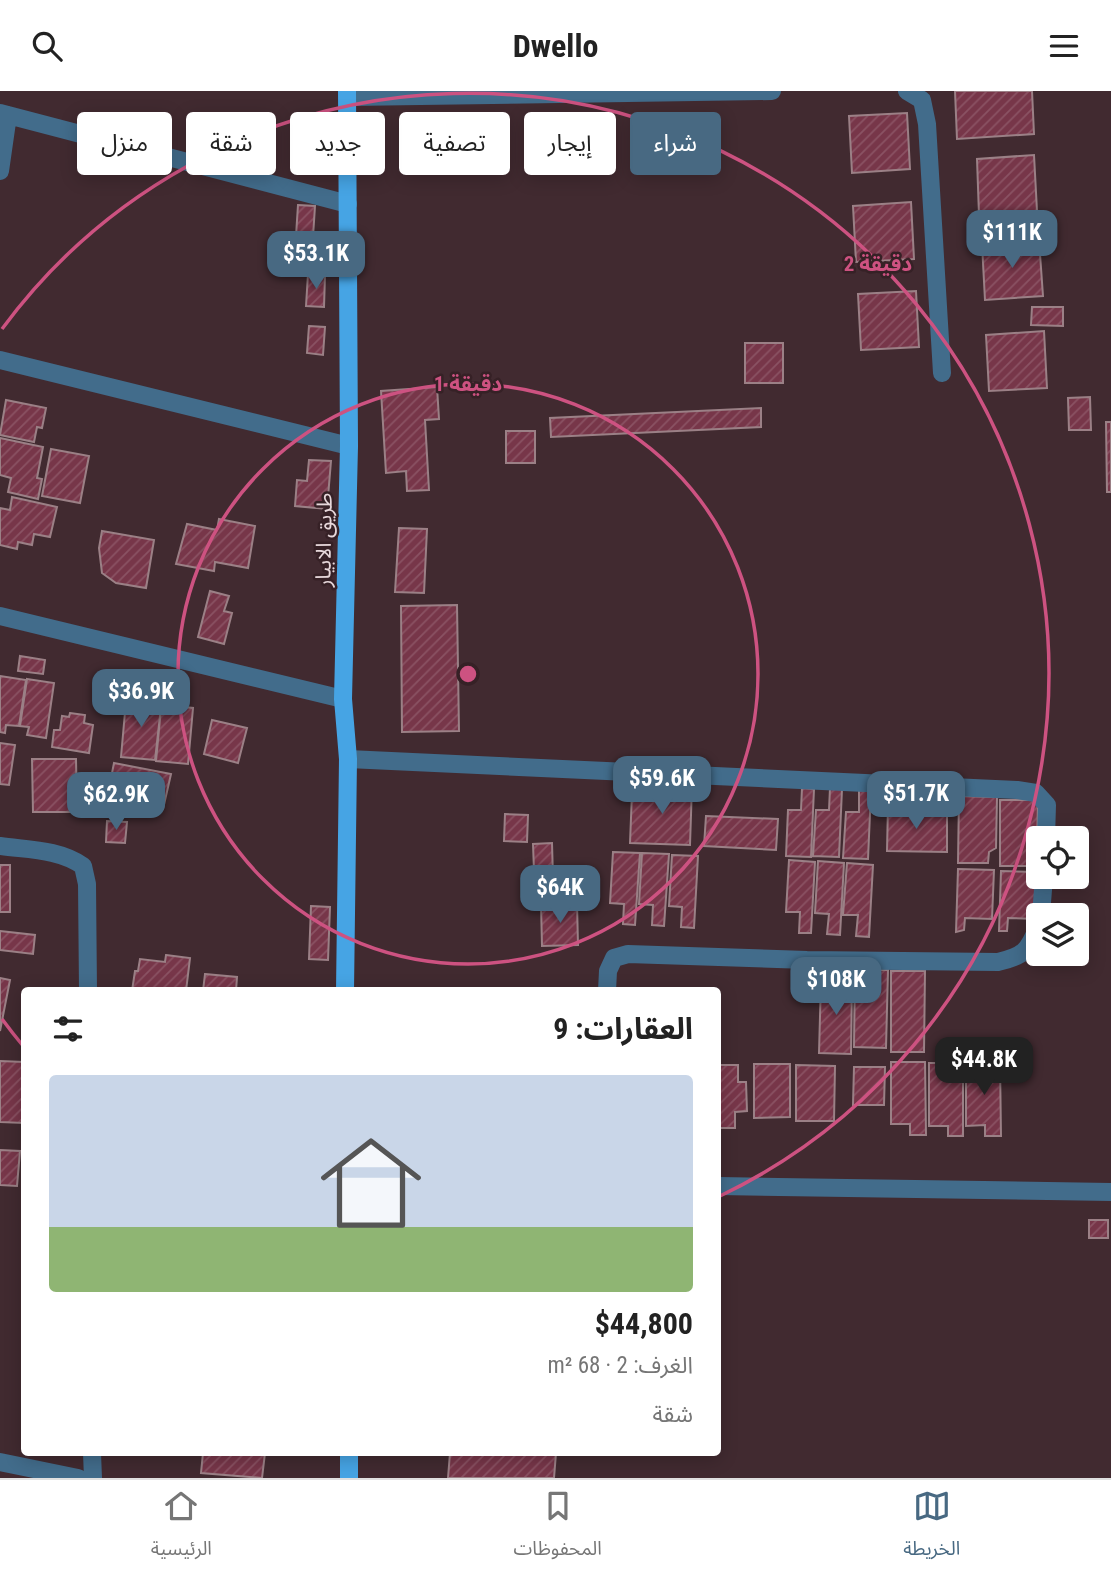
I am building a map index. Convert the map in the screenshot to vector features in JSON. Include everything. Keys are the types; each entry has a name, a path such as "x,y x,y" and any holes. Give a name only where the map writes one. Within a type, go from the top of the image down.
{"main road":[{"name":"طريق الابيار","path":"345,987 348,759 343,699 349,446 348,94"},
{"path":"349,1456 349,1478"}],"street":[{"path":"348,94 772,91"},
{"path":"907,91 922,100 927,124 942,373"},
{"path":"0,171 4,114 348,204"},
{"path":"0,360 349,446"},
{"path":"0,615 343,699"},
{"path":"348,759 1017,790 1035,793 1047,805 1046,826"},
{"path":"0,846 71,857 83,866 87,884 88,987"},
{"path":"607,987 608,971 614,958 628,954 807,960 998,962 1018,958 1026,950"},
{"path":"721,1186 1111,1192"},
{"path":"92,1456 93,1478"},
{"path":"0,1462 78,1478"}],"building":[{"path":"955,91 1032,91 1034,134 957,139"},
{"path":"907,113 910,169 852,173 849,116"},
{"path":"1034,155 1037,211 979,215 977,159"},
{"path":"911,202 914,259 856,262 853,206"},
{"path":"298,205 315,206 313,237 296,236"},
{"path":"1039,240 1043,296 985,300 982,244"},
{"path":"308,274 325,275 324,307 306,306"},
{"path":"916,291 919,347 861,350 858,294"},
{"path":"1032,307 1063,307 1063,326 1031,325"},
{"path":"309,326 325,327 323,355 307,353"},
{"path":"1044,331 1047,388 989,391 986,335"},
{"path":"745,343 783,343 783,383 745,383"},
{"path":"437,387 439,419 425,420 429,490 407,491 406,471 386,473 381,391"},
{"path":"1090,397 1091,430 1069,430 1068,398"},
{"path":"6,400 46,408 42,428 37,427 34,442 0,435"},
{"path":"761,408 761,427 551,437 550,418"},
{"path":"1106,422 1111,422 1111,492 1107,492"},
{"path":"506,431 535,431 535,463 506,463"},
{"path":"0,438 43,447 37,478 42,479 38,499 8,492 11,478 0,475"},
{"path":"51,449 89,456 80,503 42,496"},
{"path":"309,460 331,461 327,509 295,506 297,480 307,481"},
{"path":"12,497 57,507 50,537 34,534 32,545 18,542 17,549 0,545 0,508 10,510"},
{"path":"219,519 255,526 248,568 215,562 214,571 176,564 187,524 217,530"},
{"path":"399,528 427,529 424,593 395,592"},
{"path":"102,531 154,540 146,588 116,583 102,573 99,548"},
{"path":"210,591 229,596 224,611 232,613 224,644 198,637"},
{"path":"457,605 459,731 402,732 401,606"},
{"path":"20,656 45,660 43,674 18,671"},
{"path":"0,676 26,680 19,726 6,725 5,733 0,732"},
{"path":"27,679 54,683 46,738 27,735 29,727 20,726"},
{"path":"147,696 162,698 155,760 121,757 126,701 146,703"},
{"path":"162,698 176,699 175,706 193,708 188,764 156,761"},
{"path":"70,713 85,715 84,723 93,725 89,753 52,747 54,730 60,730 62,716 69,717"},
{"path":"212,720 247,728 238,763 204,754"},
{"path":"0,743 15,745 9,785 0,784"},
{"path":"32,759 76,759 77,812 33,812"},
{"path":"114,763 171,774 163,809 107,798"},
{"path":"654,784 692,785 690,845 630,843 632,793 653,794"},
{"path":"802,788 814,789 811,857 786,856 788,810 801,810"},
{"path":"830,788 842,789 839,857 813,856 816,810 829,810"},
{"path":"859,790 871,791 868,859 843,858 846,812 859,812"},
{"path":"959,796 997,797 996,848 989,852 988,863 958,863"},
{"path":"1000,800 1038,800 1038,826 1026,826 1026,866 1000,866"},
{"path":"888,805 915,805 915,814 947,815 947,852 887,851"},
{"path":"505,814 528,815 527,842 504,841"},
{"path":"706,816 778,819 776,850 704,846"},
{"path":"107,821 127,822 125,843 106,842"},
{"path":"552,843 553,878 569,877 569,897 535,898 533,844"},
{"path":"613,852 640,853 635,925 623,924 624,904 610,903"},
{"path":"642,853 669,854 664,926 652,925 653,905 639,904"},
{"path":"672,855 698,856 694,928 681,927 682,907 669,906"},
{"path":"789,860 815,862 811,933 799,933 800,912 786,912"},
{"path":"818,861 844,863 840,935 827,934 829,914 815,913"},
{"path":"847,863 873,865 869,937 856,936 858,915 843,915"},
{"path":"0,865 10,865 10,912 0,912"},
{"path":"958,869 994,870 992,919 965,918 964,930 956,932"},
{"path":"1001,871 1026,872 1026,889 1036,889 1035,903 1026,903 1026,919 1008,918 1007,931 999,931"},
{"path":"577,903 578,945 542,946 541,904"},
{"path":"311,906 330,907 328,960 309,959"},
{"path":"0,931 35,935 33,954 0,950"},
{"path":"166,955 190,958 186,987 133,987 140,959 165,962"},
{"path":"855,970 888,970 886,1048 854,1047"},
{"path":"891,971 925,971 924,1052 891,1052"},
{"path":"205,974 237,977 236,987 203,987"},
{"path":"0,978 10,980 0,1031"},
{"path":"821,980 852,981 851,1054 819,1053"},
{"path":"0,1061 21,1062 21,1123 0,1122"},
{"path":"891,1062 925,1062 926,1135 910,1135 910,1124 891,1124"},
{"path":"929,1063 963,1063 963,1136 948,1136 948,1126 929,1126"},
{"path":"966,1063 1000,1063 1001,1136 985,1136 985,1125 966,1126"},
{"path":"754,1064 790,1064 790,1117 754,1118"},
{"path":"721,1065 738,1065 738,1082 746,1082 747,1111 735,1112 735,1128 721,1128"},
{"path":"796,1065 835,1066 834,1121 796,1121"},
{"path":"854,1067 885,1067 884,1105 853,1105"},
{"path":"0,1150 20,1151 17,1186 0,1185"},
{"path":"1089,1220 1108,1220 1108,1238 1089,1238"},
{"path":"203,1456 265,1456 262,1478 201,1473"},
{"path":"450,1456 556,1456 554,1478 448,1478"}]}
